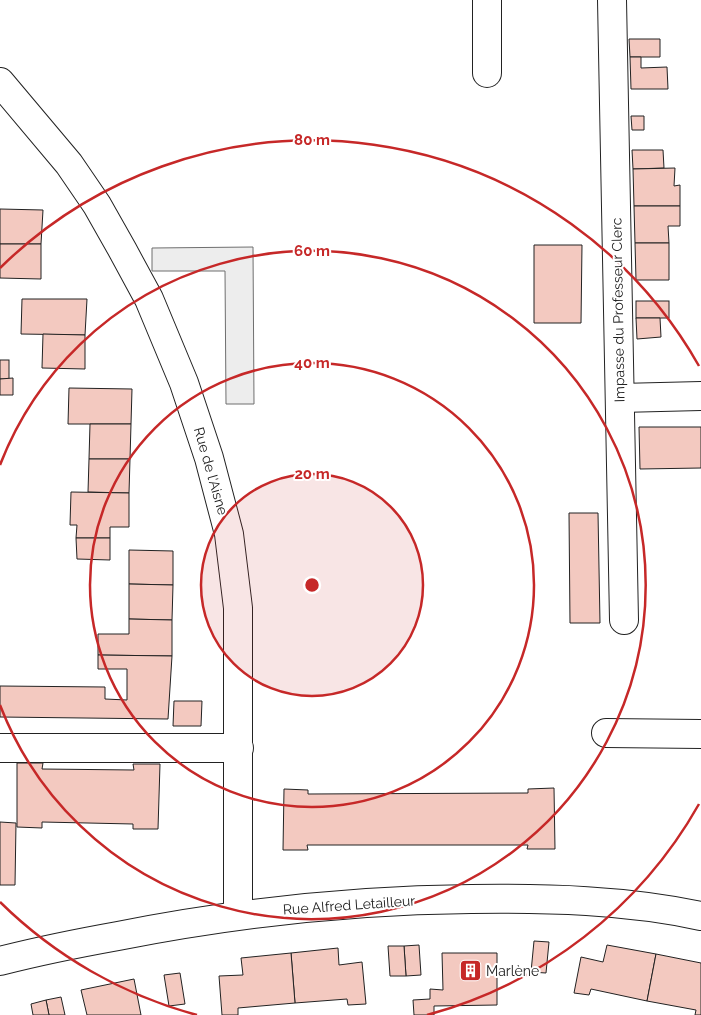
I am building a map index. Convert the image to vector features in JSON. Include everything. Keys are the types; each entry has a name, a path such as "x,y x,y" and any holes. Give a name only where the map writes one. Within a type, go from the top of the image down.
{"street":[{"path":"486,73 487,0"},
{"name":"Impasse du Professeur Clerc","path":"612,0 624,620"},
{"name":"Rue de l'Aisne","path":"0,82 57,149 97,205 149,299 184,383 209,458 233,559 238,608 238,915"},
{"path":"620,398 701,396"},
{"path":"606,733 701,734"},
{"path":"0,748 239,748"},
{"name":"Rue Alfred Letailleur","path":"0,961 125,934 238,915 301,907 392,900 514,898 627,905 701,916"}],"shaded area":[{"path":"253,247 254,404 226,404 225,271 152,271 152,248"}],"building":[{"path":"629,39 660,39 660,57 630,57"},
{"path":"630,57 641,57 641,68 667,67 668,89 631,89"},
{"path":"631,116 644,116 644,130 632,130"},
{"path":"632,150 663,150 664,168 633,169"},
{"path":"675,168 674,186 680,185 680,206 634,206 633,169"},
{"path":"634,206 680,206 680,226 668,226 669,243 635,243"},
{"path":"0,209 43,210 41,244 0,244"},
{"path":"635,243 669,243 669,280 636,280"},
{"path":"0,244 41,244 41,279 0,278"},
{"path":"534,245 582,245 581,323 534,323"},
{"path":"22,299 87,299 85,335 21,334"},
{"path":"636,301 669,301 669,318 636,318"},
{"path":"636,318 660,318 661,337 637,339"},
{"path":"43,334 85,335 85,369 42,368"},
{"path":"0,360 9,360 9,379 0,379"},
{"path":"13,378 13,395 0,395 0,379"},
{"path":"69,388 132,389 131,424 68,424"},
{"path":"90,424 131,424 130,459 89,459"},
{"path":"639,427 701,427 701,468 640,469"},
{"path":"89,459 130,459 129,493 88,492"},
{"path":"71,492 129,493 129,527 110,527 110,538 76,538 77,525 70,525"},
{"path":"569,513 598,513 600,623 570,623"},
{"path":"76,538 110,538 110,560 77,559"},
{"path":"129,550 173,551 173,585 129,584"},
{"path":"129,584 173,585 172,620 129,619"},
{"path":"129,619 172,620 172,656 98,655 98,634 129,634"},
{"path":"98,655 172,656 168,719 0,717 0,686 105,687 105,699 127,700 127,669 98,669"},
{"path":"174,701 202,701 201,726 173,726"},
{"path":"17,763 43,763 42,769 134,770 133,764 160,764 158,829 133,829 133,824 42,822 42,828 17,827"},
{"path":"554,788 555,849 527,849 528,845 307,845 308,850 283,850 284,789 308,790 308,794 528,793 528,789"},
{"path":"0,822 16,823 15,885 0,885"},
{"path":"534,941 549,942 546,973 531,972"},
{"path":"419,945 421,975 406,976 404,946"},
{"path":"607,945 656,954 647,1001 591,989 589,995 574,993 581,957 603,962"},
{"path":"388,946 404,946 406,976 390,976"},
{"path":"338,948 339,965 362,962 366,1004 348,1005 347,999 295,1003 291,953"},
{"path":"291,953 295,1003 238,1008 238,1015 222,1015 219,976 243,975 241,958"},
{"name":"Marlène","path":"442,953 497,953 497,1005 434,1006 434,1015 414,1015 413,1000 430,999 430,989 443,990"},
{"path":"656,954 701,963 701,1015 695,1015 696,1010 647,1001"},
{"path":"180,973 185,1004 169,1006 164,975"},
{"path":"134,979 141,1015 87,1015 81,990"},
{"path":"61,997 65,1015 49,1015 46,1000"},
{"path":"46,1000 49,1015 33,1015 31,1004"}],"place":[{"name":"Marlène","path":"470,971"}]}
